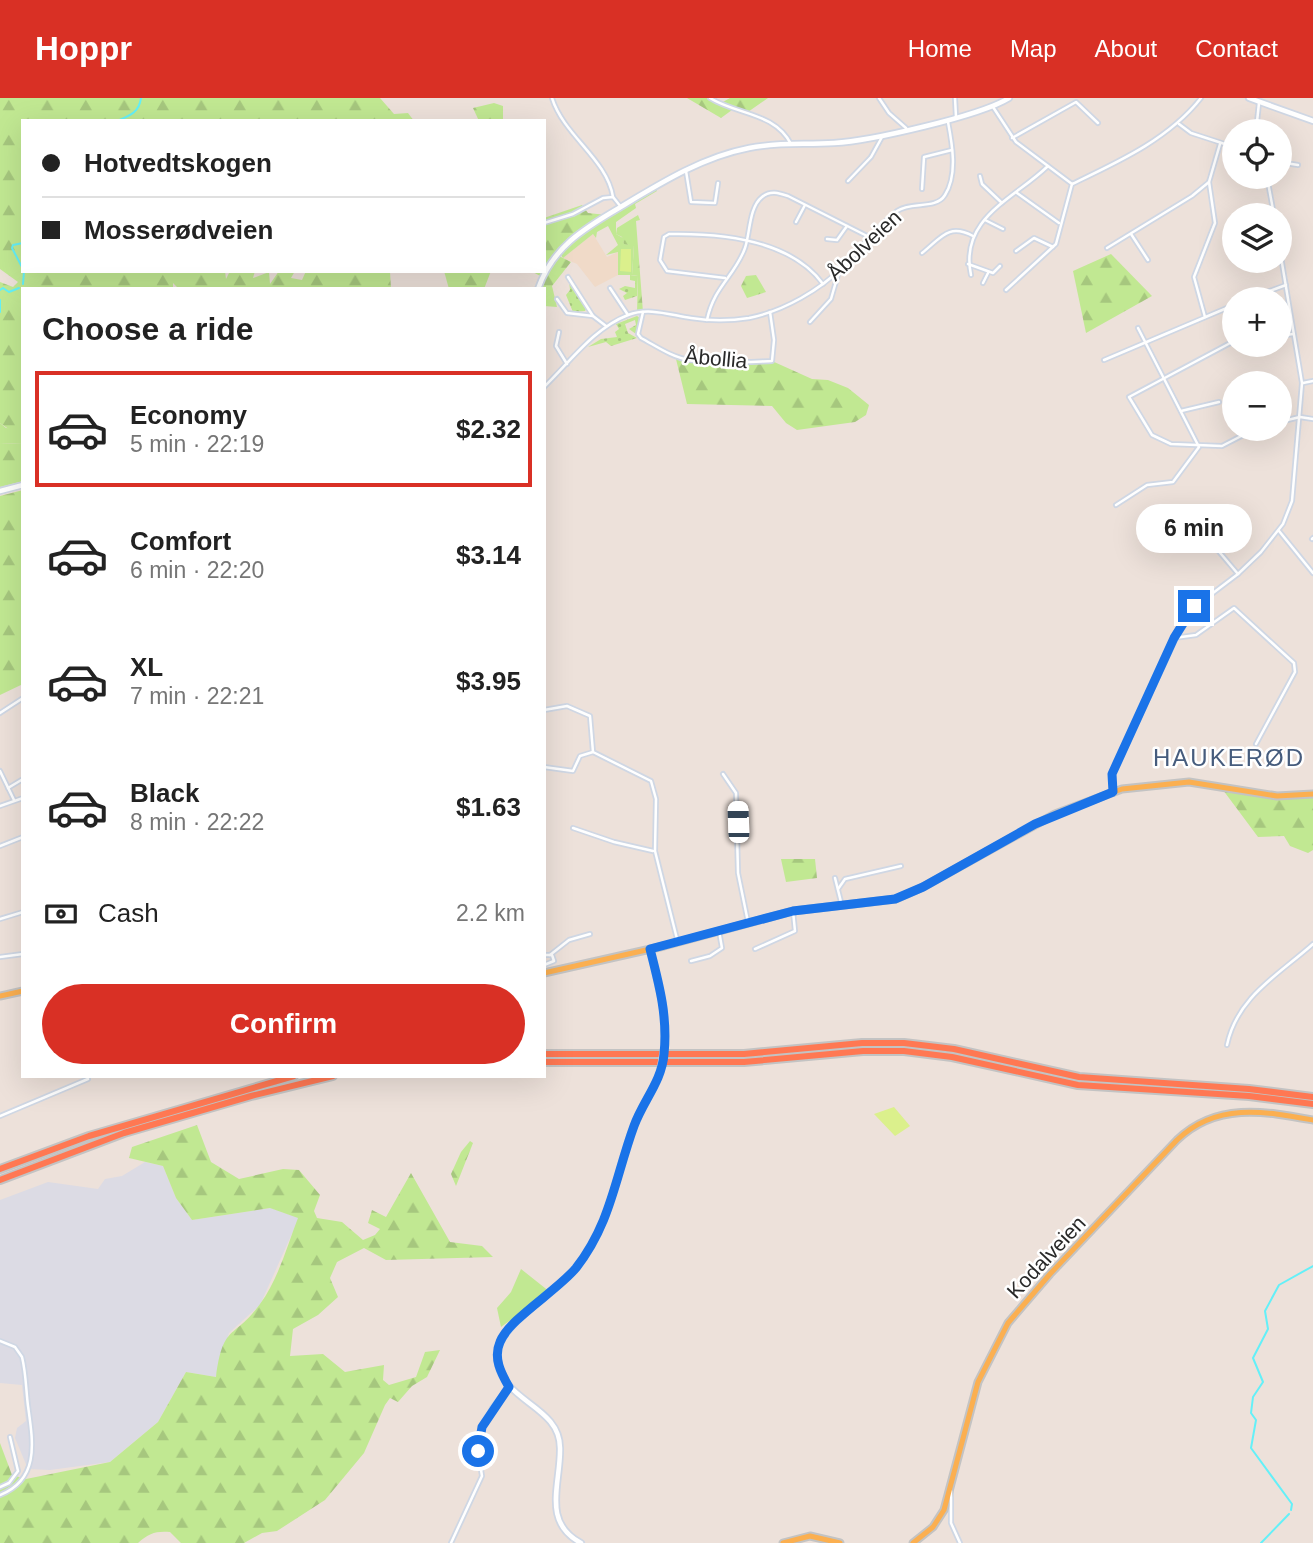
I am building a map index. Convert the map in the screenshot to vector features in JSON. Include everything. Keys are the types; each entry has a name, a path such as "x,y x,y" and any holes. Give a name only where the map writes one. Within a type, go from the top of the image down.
{"highway":[{"path":"546,1054 712,1055 862,1043 904,1043 954,1049 1079,1077 1313,1095"},
{"path":"546,1062 734,1063 863,1051 904,1051 952,1057 1078,1085 1249,1096 1313,1104"},
{"path":"1,1168 89,1136 287,1078"},
{"path":"0,1180 124,1133 251,1096 325,1078"}],"main road":[{"path":"546,272 564,246 583,229 686,170 748,148 843,142 956,117 993,107 1009,98"},
{"path":"1250,98 1313,121"},
{"path":"0,491 21,486"},
{"path":"546,973 678,943 793,911 879,903 906,895 1035,824 1113,792 1180,782 1214,784 1277,796 1313,794"},
{"path":"581,1543 564,1530 555,1510 561,1449 557,1430 548,1417 519,1398 509,1387 498,1363 500,1342 509,1328 564,1281 595,1239 614,1199 634,1127 660,1073 665,1043 664,1009 650,949"},
{"path":"0,994 21,990"},
{"name":"Kodalveien","path":"913,1543 937,1521 951,1491 965,1421 978,1382 1008,1323 1049,1274 1177,1140 1198,1123 1229,1112 1249,1111 1313,1120"},
{"path":"783,1543 810,1536 840,1543"}],"street":[{"path":"552,98 567,129 611,185 612,197 621,207"},
{"path":"710,98 727,107 760,116 791,144"},
{"path":"879,98 906,128"},
{"path":"955,98 956,117"},
{"path":"1006,290 1053,247 1072,184 1117,162 1178,123 1201,98"},
{"path":"1012,138 1076,102 1098,123"},
{"path":"1257,119 1259,102"},
{"path":"993,107 1012,138 1072,184"},
{"name":"Åbolveien","path":"546,385 606,326 628,315 658,311 707,320 748,318 770,312 823,284 905,206 937,203 943,198 950,184 952,150 947,119"},
{"path":"1178,123 1191,133 1220,144 1209,182 1215,223 1194,277 1205,317"},
{"path":"848,181 874,153 882,134"},
{"path":"922,189 924,157 952,150"},
{"path":"1292,164 1298,165"},
{"path":"971,275 967,251 973,236 1002,203 1048,166"},
{"path":"686,170 691,202 715,203 718,183"},
{"path":"980,176 982,184 1002,203"},
{"path":"1107,248 1209,182"},
{"path":"1017,193 1061,224"},
{"path":"707,320 725,278 741,257 754,208 764,196 780,194 871,238"},
{"path":"546,222 573,214 603,198 612,197"},
{"path":"796,222 805,205"},
{"path":"985,220 1003,229"},
{"path":"827,239 837,240 847,226"},
{"path":"922,253 951,230 960,229 973,236"},
{"path":"1131,233 1149,260"},
{"path":"725,278 667,271 660,260 664,237 669,234 712,234 747,241 800,261 823,284"},
{"path":"1016,251 1034,238 1053,247"},
{"path":"968,264 993,274 1000,267"},
{"path":"810,322 831,299 838,271"},
{"path":"983,283 988,273"},
{"path":"1113,792 1112,774 1174,638 1194,606 1238,573 1279,531 1292,501 1302,383 1284,273"},
{"path":"568,277 593,316 606,326"},
{"path":"1281,287 1286,285"},
{"path":"610,288 628,315"},
{"path":"557,299 567,313 593,316"},
{"path":"1104,360 1222,310"},
{"name":"Åbollia","path":"643,312 638,334 670,353 689,360 749,362 772,361 774,340 770,312"},
{"path":"1138,328 1199,447"},
{"path":"559,332 556,346 567,364"},
{"path":"1222,347 1129,397 1152,435 1181,447 1226,445 1233,441"},
{"path":"1302,383 1313,381"},
{"path":"1181,411 1219,402"},
{"path":"1292,419 1313,419"},
{"path":"1116,505 1147,485 1173,482 1189,465 1199,447"},
{"path":"1182,509 1238,573"},
{"path":"1279,531 1313,573"},
{"path":"1174,638 1196,635 1234,608 1294,663 1295,672 1256,744"},
{"path":"0,713 21,699"},
{"path":"546,710 567,706 590,716 593,752"},
{"path":"546,767 573,771 580,756 593,752 651,782 656,799 655,851 678,943"},
{"path":"0,771 13,800"},
{"path":"723,774 736,793 738,873 748,923"},
{"path":"8,788 21,780"},
{"path":"0,806 21,798"},
{"path":"573,828 614,842 655,851"},
{"path":"0,846 21,838"},
{"path":"838,889 845,879 901,866"},
{"path":"835,878 842,906"},
{"path":"755,949 795,931 793,911"},
{"path":"0,919 21,913"},
{"path":"691,961 710,956 722,948 719,931"},
{"path":"546,955 550,955 569,940 590,934"},
{"path":"1227,1045 1234,1019 1243,1005 1311,946 1313,952"},
{"path":"0,957 21,954"},
{"path":"546,964 554,961 550,955"},
{"path":"0,1116 88,1079"},
{"path":"0,1341 15,1347 22,1357 33,1447 32,1463 26,1475 17,1487 0,1495"},
{"path":"451,1543 482,1476 477,1446 480,1434 492,1408 509,1387"},
{"path":"0,1487 9,1483 18,1471 10,1437"},
{"path":"951,1491 951,1523 960,1543"}],"shaded area":[{"path":"593,234 607,257 618,252 618,275 595,287 577,264 563,258"},
{"path":"145,1162 163,1166 176,1198 192,1220 271,1208 299,1218 260,1305 229,1333 216,1377 186,1372 158,1422 110,1462 50,1470 28,1469 15,1438 17,1428 26,1421 22,1385 0,1383 0,1200 48,1182 98,1189 105,1179 122,1176"}],"green space":[{"path":"0,98 380,98 394,114 408,113 412,119 21,119 21,273 225,273 226,279 229,273 254,273 253,278 269,273 270,284 278,273 294,273 291,278 302,280 305,273 390,273 391,287 177,287 173,283 173,287 21,287 21,429 10,430 0,423 0,282 13,287 18,282 0,269"},
{"path":"687,98 716,98 721,103 730,98 768,98 745,114 732,110 721,118"},
{"path":"494,103 503,106 503,119 478,119 473,108"},
{"path":"656,187 657,191 635,204 636,208 616,222 616,234 623,238 624,244 634,245 632,275 618,275 618,252 606,255 618,245 608,226 597,232 596,238 593,234 563,258 561,255 553,259 569,241"},
{"path":"582,205 588,213 607,215 569,241 559,256 571,262 552,286 557,307 546,306 546,287 539,287 542,277 535,273 546,273 546,217"},
{"path":"638,215 640,220 636,221 643,312 637,313 638,276 632,275 634,246 624,244 622,237 616,234 617,228"},
{"path":"621,249 631,249 631,272 620,271"},
{"path":"1111,254 1152,296 1086,333 1073,271"},
{"path":"445,273 490,273 485,287 448,287"},
{"path":"630,275 638,276 637,296 625,300 623,296 627,293 619,289 625,286 635,288 635,281 630,280"},
{"path":"756,275 766,292 747,298 741,286 746,276"},
{"path":"569,281 585,311 573,312 566,295 570,290"},
{"path":"637,316 640,318 636,334 629,329 636,325 635,320 625,324 628,333 637,338 611,346 606,342 588,347 601,339 617,337 615,332 619,329 616,324"},
{"path":"675,355 689,360 772,361 812,379 828,380 848,388 869,405 866,415 855,422 797,430 786,423 772,406 687,404"},
{"path":"0,423 6,428 21,429 21,443 0,444"},
{"path":"21,443 21,482 0,487 0,444"},
{"path":"21,491 21,685 0,695 0,496"},
{"path":"1223,790 1268,798 1313,798 1313,850 1308,853 1290,846 1284,836 1258,837"},
{"path":"781,859 815,859 817,878 786,882"},
{"path":"894,1107 910,1126 895,1136 874,1114"},
{"path":"197,1125 211,1162 239,1179 283,1169 299,1170 320,1195 314,1211 317,1218 342,1222 363,1240 375,1235 380,1229 368,1223 372,1210 386,1217 411,1173 450,1242 482,1246 493,1257 386,1260 364,1248 337,1262 330,1278 338,1297 318,1315 293,1329 290,1356 323,1354 345,1372 384,1365 383,1380 389,1385 416,1377 425,1352 440,1350 427,1377 412,1386 398,1402 390,1398 364,1453 325,1500 277,1531 262,1533 244,1543 181,1543 170,1532 157,1532 138,1543 0,1543 0,1443 12,1475 26,1479 110,1462 158,1422 186,1372 216,1377 226,1340 251,1315 272,1284 298,1218 270,1208 192,1220 176,1198 163,1166 129,1158 132,1147"},
{"path":"470,1141 473,1143 456,1186 451,1174 461,1152"},
{"path":"521,1269 550,1292 501,1327 497,1308 511,1292"}],"waterway":[{"path":"121,119 136,111 141,98"},
{"path":"21,243 13,245 12,248 21,265"},
{"path":"23,284 24,273"},
{"path":"0,290 3,288 9,292 19,288"},
{"path":"0,300 0,312"},
{"path":"1291,1510 1292,1504 1251,1448 1256,1420 1251,1413 1253,1397 1263,1382 1253,1358 1268,1329 1265,1311 1279,1285 1313,1266"},
{"path":"1261,1543 1289,1514"}],"district":[{"name":"HAUKERØD","path":"1229,757"}],"route":[{"path":"478,1451 482,1427 492,1408 509,1387 498,1363 500,1342 509,1328 564,1281 595,1239 614,1199 634,1127 660,1073 664,1058 664,1009 650,949 793,911 873,904 895,899 923,887 1035,824 1113,792 1112,774 1174,638 1194,606"}]}
